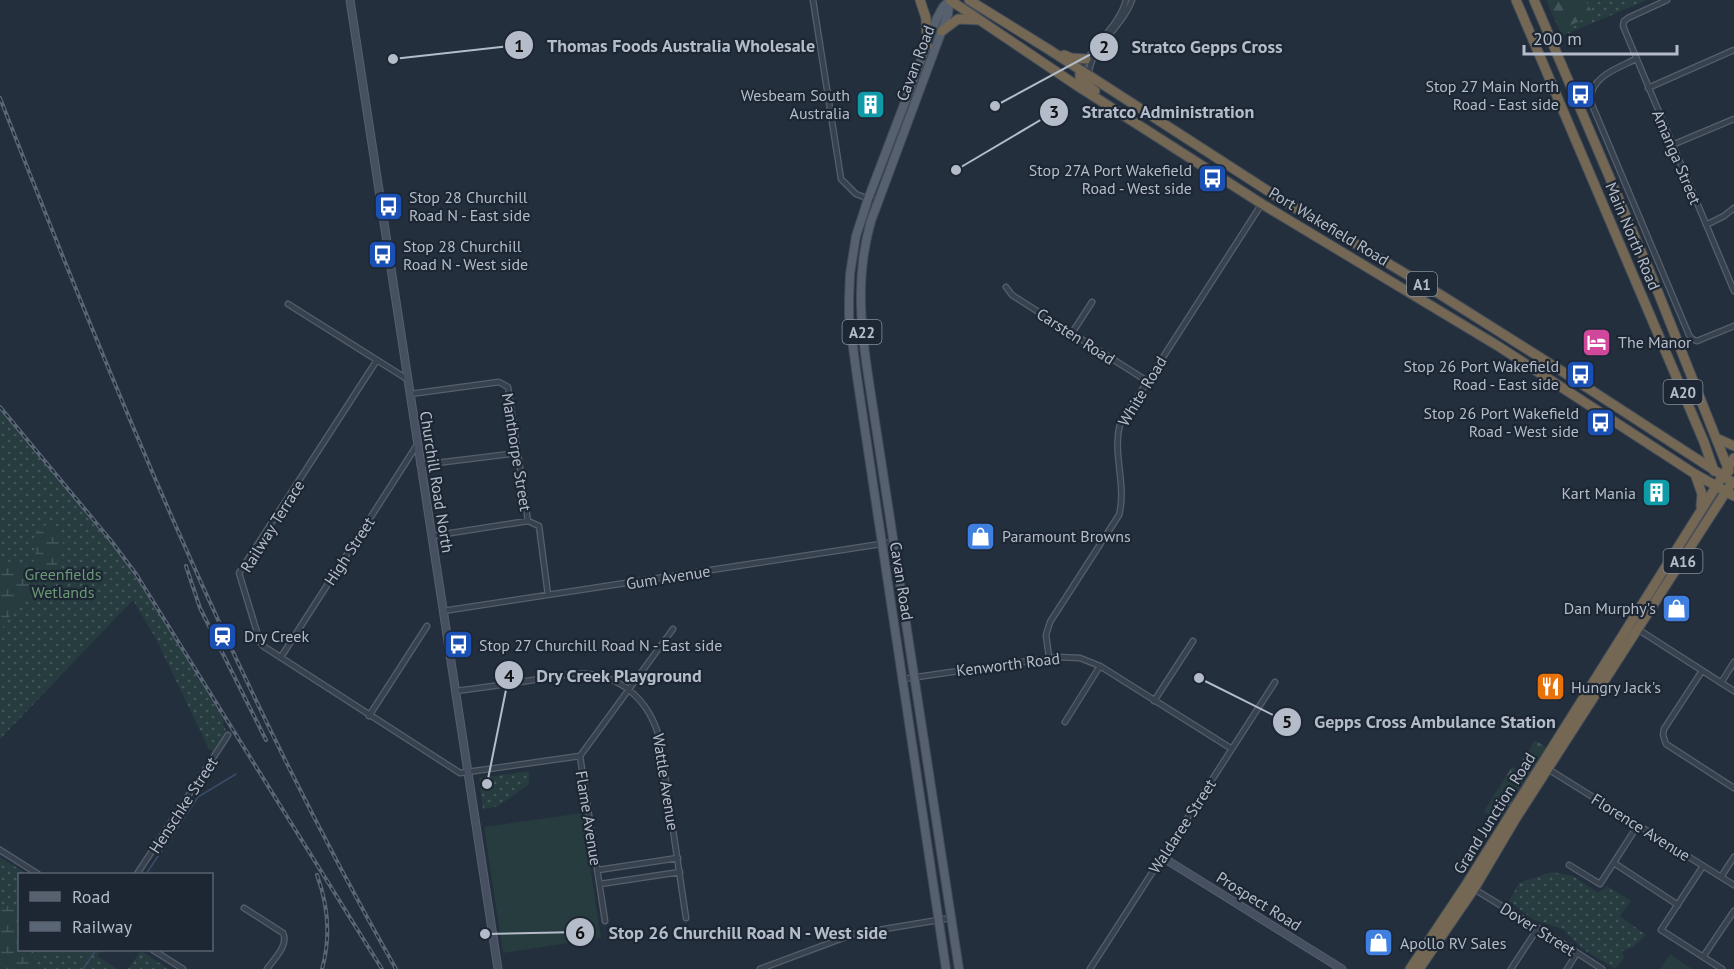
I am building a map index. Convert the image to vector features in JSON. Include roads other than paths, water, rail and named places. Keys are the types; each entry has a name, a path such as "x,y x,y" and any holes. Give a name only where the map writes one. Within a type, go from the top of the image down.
{"highway":[{"path":"920,0 926,18 927,46"},
{"path":"950,0 1002,20"},
{"name":"Port Wakefield Road","path":"950,0 1262,204 1433,307 1730,494"},
{"name":"Port Wakefield Road","path":"969,0 1250,180 1441,295 1713,470 1725,472"},
{"name":"Main North Road","path":"1516,0 1704,442 1716,485"},
{"name":"Main North Road","path":"1534,0 1652,277 1716,438 1725,472 1733,482"},
{"path":"942,31 958,19 980,21"},
{"path":"1048,49 1069,58 1086,59"},
{"path":"1080,71 1080,79 1105,97 1109,106"},
{"path":"1250,180 1261,193 1262,204 1282,200"},
{"path":"1433,307 1441,295"},
{"path":"1664,346 1676,341"},
{"path":"1596,409 1604,398"},
{"path":"1716,438 1734,446"},
{"path":"1689,454 1697,452 1704,442"},
{"name":"Grand Junction Road","path":"1419,969 1634,627 1700,511 1734,458"},
{"path":"1695,474 1702,494 1700,511"},
{"name":"Grand Junction Road","path":"1634,627 1730,494 1733,482"},
{"name":"Grand Junction Road","path":"1410,969 1470,887"}],"main road":[{"name":"Cavan Road","path":"946,969 849,317 850,274 856,236 927,46 942,9 950,0"},
{"name":"Cavan Road","path":"950,0 948,14 866,238 860,290 861,322 868,375 959,969"},
{"path":"857,377 868,375"},
{"path":"868,450 882,463"}],"street":[{"name":"Churchill Road North","path":"350,0 498,969"},
{"path":"813,0 841,179 849,188 878,202"},
{"path":"1080,71 1086,59 1118,18 1126,0"},
{"path":"1090,77 1092,60 1122,20 1132,0"},
{"name":"Amanga Street","path":"1667,0 1628,18 1624,21 1624,32 1734,291"},
{"path":"1648,88 1734,50"},
{"path":"1636,59 1597,82 1590,91 1590,100 1689,335 1697,341 1734,326"},
{"path":"1672,145 1734,119"},
{"name":"White Road","path":"1049,657 1046,635 1050,622 1119,515 1122,499 1118,433 1120,424 1262,204"},
{"path":"1706,225 1734,208"},
{"name":"Carsten Road","path":"1006,288 1012,295 1148,381"},
{"path":"1072,333 1092,302"},
{"path":"288,304 407,379"},
{"name":"Railway Terrace","path":"377,360 239,573 260,642 450,768 460,773 467,773"},
{"name":"Manthorpe Street","path":"410,394 499,382 508,387 528,521"},
{"name":"High Street","path":"280,657 417,444"},
{"path":"420,465 518,453"},
{"path":"432,536 528,521 534,522 539,526 548,596"},
{"name":"Gum Avenue","path":"443,611 894,542"},
{"path":"369,716 427,626"},
{"path":"1634,627 1734,691"},
{"path":"580,756 674,629"},
{"path":"1154,701 1194,641"},
{"name":"Kenworth Road","path":"903,679 1049,657 1080,658 1100,666 1232,749"},
{"path":"1721,683 1734,662"},
{"path":"1065,722 1100,666"},
{"path":"1702,671 1664,729 1663,735 1666,744 1734,788"},
{"name":"Wattle Avenue","path":"455,692 575,674 601,676 630,689 645,706 657,727 686,918"},
{"name":"Waldaree Street","path":"1090,969 1275,682"},
{"name":"Henschke Street","path":"138,873 228,735"},
{"name":"Flame Avenue","path":"467,773 580,756 605,921"},
{"name":"Florence Avenue","path":"1545,767 1734,885"},
{"path":"1569,865 1600,884 1638,825"},
{"path":"0,849 36,873"},
{"name":"Prospect Road","path":"1162,857 1342,969"},
{"path":"1721,877 1734,857"},
{"path":"598,870 678,858"},
{"path":"1614,863 1678,904"},
{"path":"1703,866 1661,930 1722,969"},
{"path":"600,884 680,872"},
{"name":"Dover Street","path":"1470,887 1602,969"},
{"path":"244,908 283,933 285,938 284,944 267,969"},
{"path":"1703,957 1734,910"},
{"path":"760,969 854,934 951,918"},
{"path":"1510,969 1538,928"},
{"path":"155,951 183,969"},
{"path":"1567,969 1577,953"}],"waterway":[{"path":"147,873 198,797 236,774"},
{"path":"83,969 95,951"}],"railway":[{"path":"0,98 89,320 182,541 284,757 338,864 396,969"},
{"path":"0,407 136,574 382,969"},
{"path":"186,566 200,608 266,740"},
{"path":"317,875 324,898 327,921 327,945 322,969"}],"place":[{"name":"Thomas Foods Australia Wholesale","path":"393,59"},
{"name":"Stop 27 Main North Road - East side","path":"1580,95"},
{"name":"Wesbeam South Australia","path":"871,104"},
{"name":"Stratco Gepps Cross","path":"995,106"},
{"name":"Stratco Administration","path":"956,170"},
{"name":"Stop 27A Port Wakefield Road - West side","path":"1213,179"},
{"name":"Stop 28 Churchill Road N - East side","path":"388,206"},
{"name":"Stop 28 Churchill Road N - West side","path":"382,255"},
{"name":"The Manor","path":"1597,342"},
{"name":"Stop 26 Port Wakefield Road - East side","path":"1580,375"},
{"name":"Stop 26 Port Wakefield Road - West side","path":"1600,422"},
{"name":"Kart Mania","path":"1657,493"},
{"name":"Paramount Browns","path":"981,536"},
{"name":"Dan Murphy's","path":"1677,608"},
{"name":"Dry Creek","path":"223,636"},
{"name":"Stop 27 Churchill Road N - East side","path":"458,645"},
{"name":"Gepps Cross Ambulance Station","path":"1199,678"},
{"name":"Hungry Jack's","path":"1550,687"},
{"name":"Dry Creek Playground","path":"487,784"},
{"name":"Stop 26 Churchill Road N - West side","path":"485,934"},
{"name":"Apollo RV Sales","path":"1379,943"}],"park label":[{"name":"Greenfields Wetlands","path":"63,583"}]}
